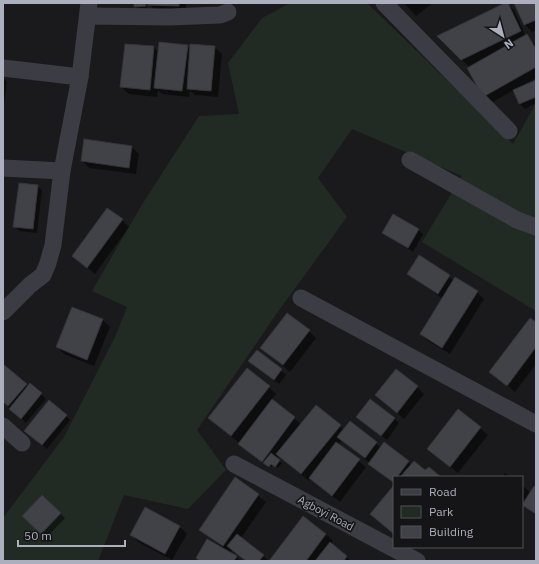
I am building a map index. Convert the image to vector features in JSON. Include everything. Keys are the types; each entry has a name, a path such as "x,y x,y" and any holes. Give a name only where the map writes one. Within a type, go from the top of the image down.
{"street":[{"path":"384,3 509,131"},
{"path":"3,312 30,285 43,275 48,263 53,245 62,171 80,77 88,10 169,17 220,15 228,12"},
{"path":"3,68 80,77"},
{"path":"410,160 517,220 536,227"},
{"path":"3,168 62,171"},
{"path":"301,298 536,424"},
{"path":"3,426 22,443"},
{"name":"Agboyi Road","path":"234,464 417,561"}],"green space":[{"path":"290,3 367,3 513,144 536,103 536,311 422,242 462,176 352,129 318,178 347,217 275,316 197,430 226,470 188,509 124,495 98,561 3,561 3,518 64,437 115,337 127,307 92,291 141,206 199,116 239,114 228,63 262,18"}],"building":[{"path":"134,3 146,3 146,6 134,7"},
{"path":"148,3 179,3 179,6 148,5"},
{"path":"505,3 508,3 521,31 461,60 437,36"},
{"path":"514,3 536,3 536,20 524,25"},
{"path":"527,34 536,49 536,67 483,97 467,68"},
{"path":"159,42 188,45 182,91 154,88"},
{"path":"125,44 154,46 150,90 120,87"},
{"path":"190,44 215,46 211,91 187,89"},
{"path":"536,80 536,97 519,104 513,90"},
{"path":"84,139 132,146 129,168 81,161"},
{"path":"19,183 38,185 33,229 13,227"},
{"path":"107,208 123,219 87,268 72,256"},
{"path":"393,214 419,229 408,248 382,233"},
{"path":"419,255 450,275 438,294 407,274"},
{"path":"455,277 478,291 442,348 420,334"},
{"path":"72,307 103,319 87,360 56,347"},
{"path":"287,313 310,330 283,365 260,348"},
{"path":"530,318 536,322 536,347 507,386 489,372"},
{"path":"257,350 282,369 274,380 248,361"},
{"path":"3,364 27,384 8,406 3,402"},
{"path":"247,368 270,386 231,436 208,418"},
{"path":"396,369 418,386 397,413 375,395"},
{"path":"30,383 42,393 21,419 9,409"},
{"path":"272,399 295,417 262,462 238,444"},
{"path":"370,399 395,418 381,436 356,417"},
{"path":"49,400 67,415 42,445 24,431"},
{"path":"316,405 341,425 301,474 276,454"},
{"path":"458,409 481,427 450,467 427,449"},
{"path":"350,421 377,442 365,458 337,437"},
{"path":"336,442 360,459 332,496 309,478"},
{"path":"384,442 409,461 398,476 393,476 393,482 368,464"},
{"path":"271,453 280,460 275,467 271,464 269,467 263,463"},
{"path":"414,461 425,470 429,467 440,476 401,476"},
{"path":"235,477 259,494 223,546 199,530"},
{"path":"393,486 393,533 370,514"},
{"path":"534,486 536,488 536,514 523,506"},
{"path":"42,495 61,513 41,534 22,516"},
{"path":"145,507 180,526 165,554 130,535"},
{"path":"303,516 326,534 306,561 269,561"},
{"path":"237,534 264,555 259,561 246,561 227,546"},
{"path":"207,539 237,556 234,561 200,561 196,558"},
{"path":"330,542 347,556 344,561 315,561"}]}
